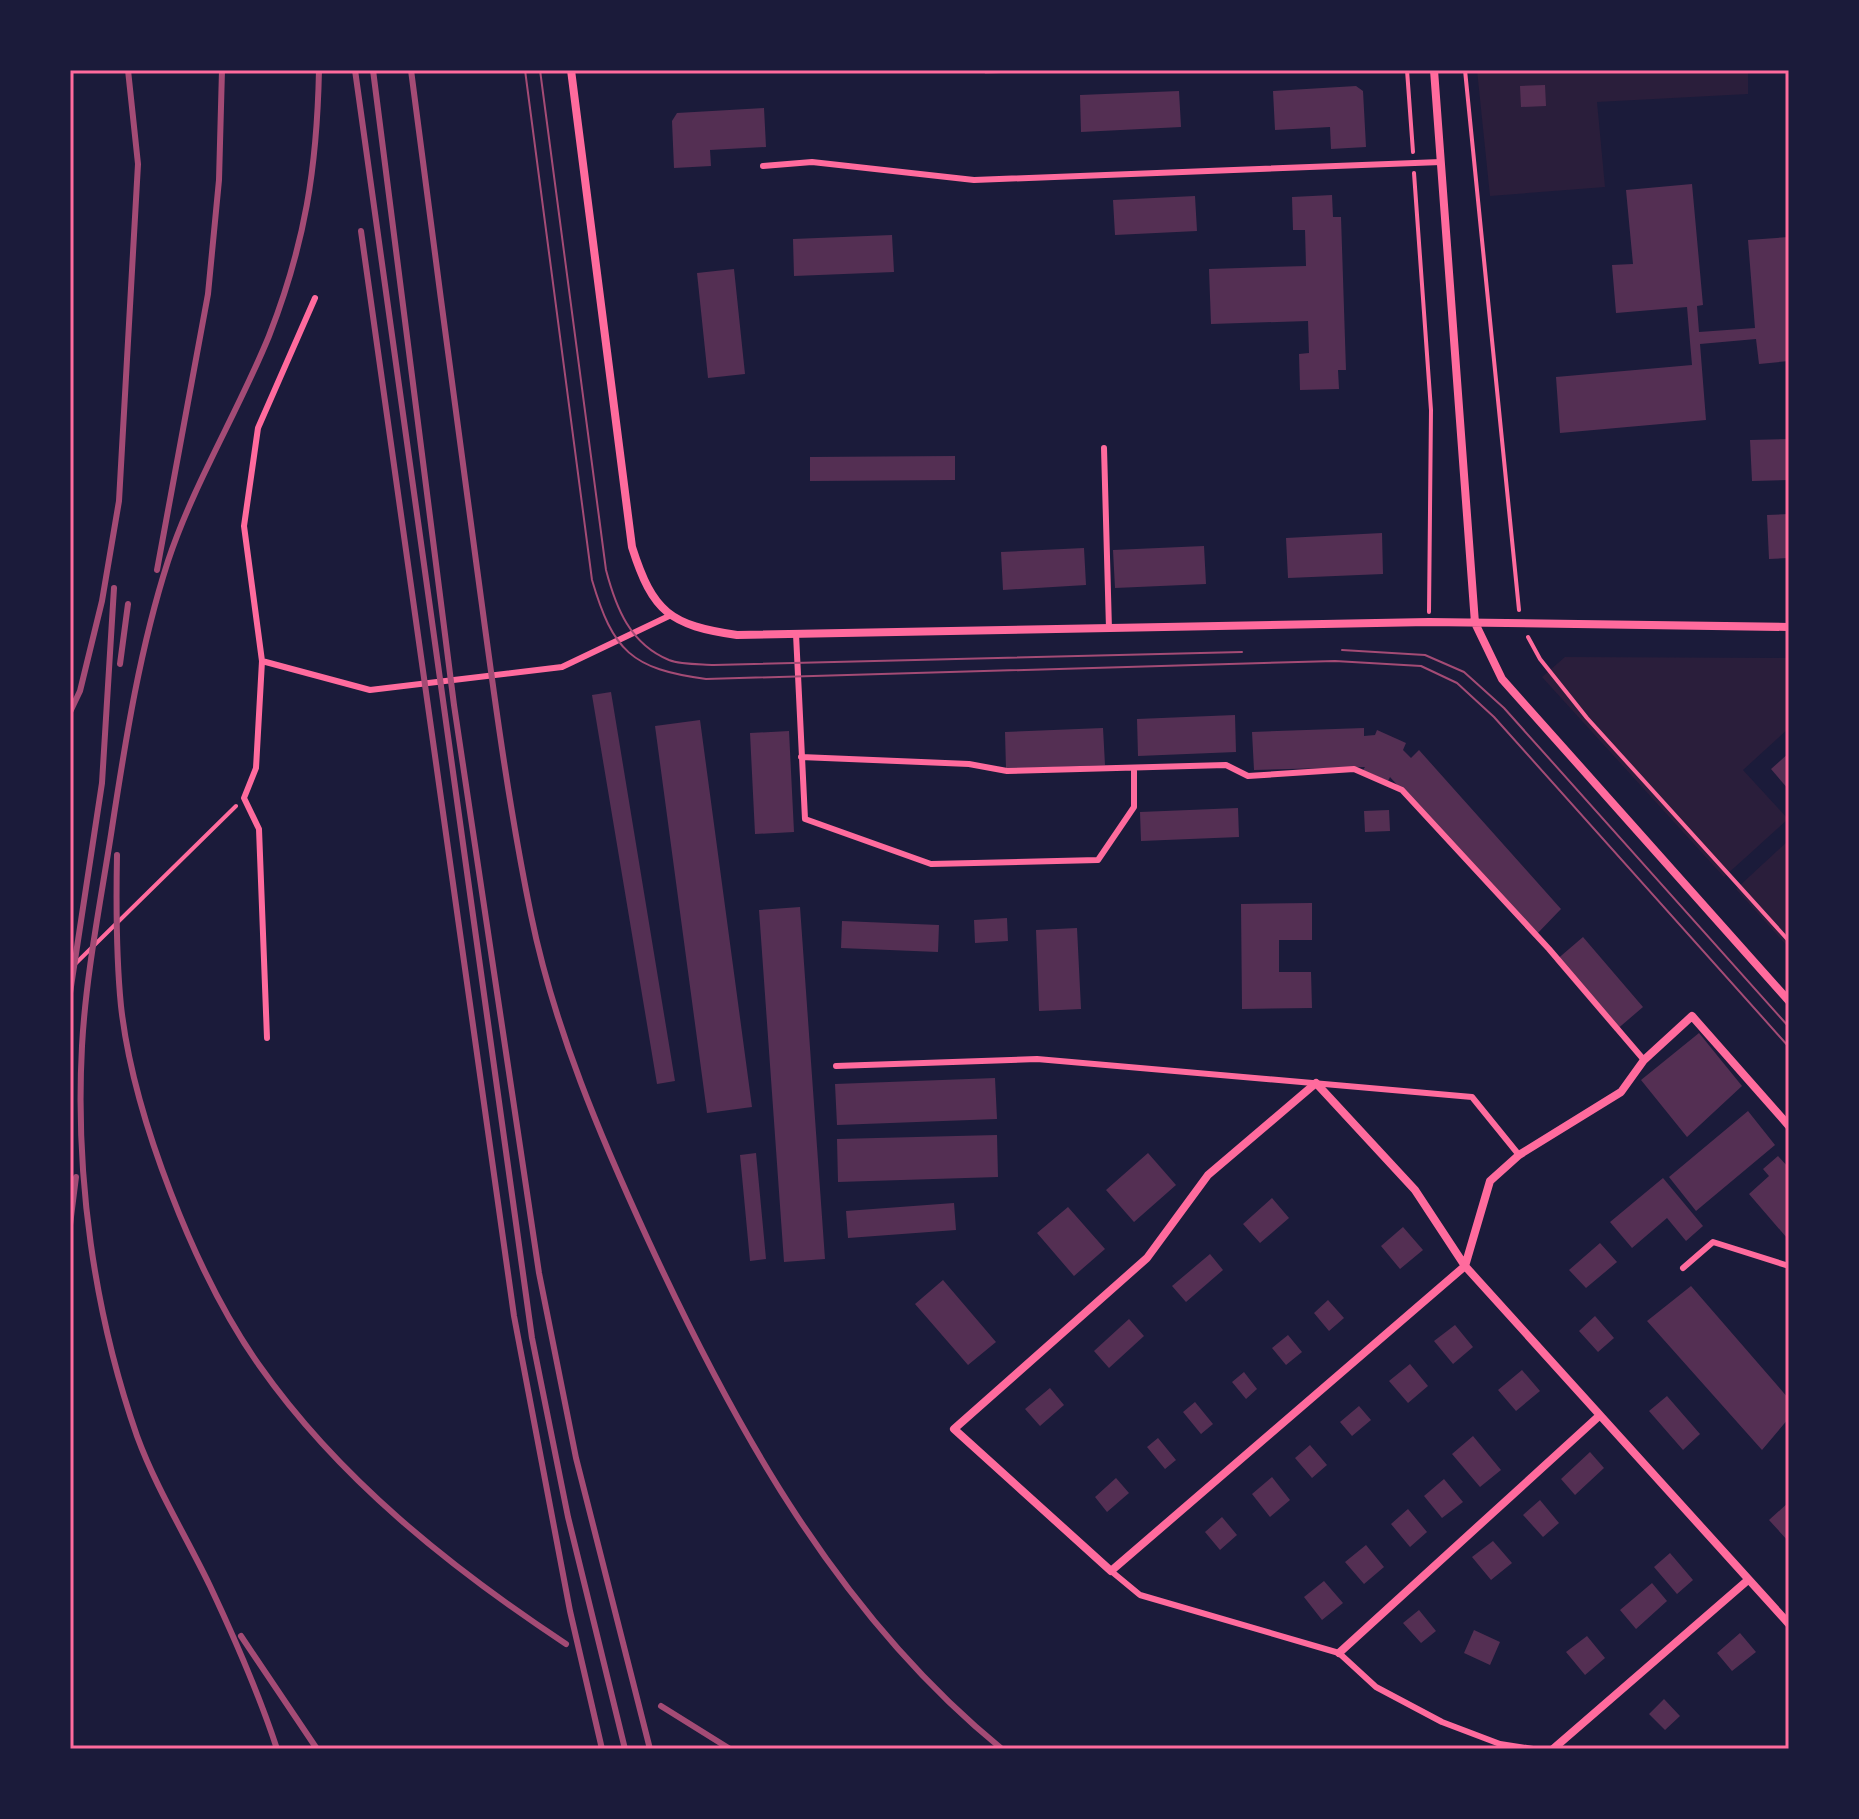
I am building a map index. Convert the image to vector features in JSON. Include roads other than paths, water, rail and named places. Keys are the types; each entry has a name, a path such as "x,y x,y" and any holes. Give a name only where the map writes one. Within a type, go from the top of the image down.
{"street":[{"path":"571,70 632,547 644,584 669,616 700,629 737,635 1429,622 1789,627"},
{"path":"1434,70 1475,623 1502,679 1789,1001"},
{"path":"1789,1126 1692,1016 1644,1060 1621,1092 1519,1155 1490,1181 1465,1266 1111,1571 954,1429 1147,1258 1208,1175 1316,1083 1415,1190 1465,1266 1789,1624"},
{"path":"1339,1653 1599,1416"},
{"path":"1553,1749 1748,1580"}],"lane":[{"path":"763,166 812,162 974,180 1441,162"},
{"path":"267,1038 259,829 244,798 256,768 262,661 244,526 258,428 315,298"},
{"path":"1104,448 1109,629"},
{"path":"262,661 370,690 562,667 669,616"},
{"path":"796,634 805,819 931,864 1098,860 1134,807 1134,768"},
{"path":"801,757 969,764 1007,771 1226,765 1248,776 1354,769 1402,790 1549,949 1644,1060"},
{"path":"836,1066 1037,1059 1472,1097 1519,1155"},
{"path":"1683,1268 1713,1242 1789,1266"},
{"path":"1111,1571 1140,1595 1339,1653 1376,1687 1442,1722 1500,1744 1533,1749"}],"tram line":[{"path":"525,70 592,580 608,624 629,652 660,669 706,679 1335,661 1421,666 1457,683 1494,717 1789,1047"},
{"path":"540,70 606,570 620,611 644,645 674,662 714,665 1242,652"},
{"path":"1342,650 1425,655 1464,672 1504,708 1789,1027"}],"railway":[{"path":"70,712 80,691 102,601 119,501 138,164 128,70"},
{"path":"157,570 208,294 219,180 222,70"},
{"path":"277,1749 228,1626 145,1455 122,1389 99,1293 85,1194 82,1046 90,964 123,760 158,594 179,532 203,476 269,336 292,269 312,173 319,70"},
{"path":"355,70 532,1338 568,1517 625,1749"},
{"path":"373,70 454,705 539,1273 576,1458 650,1749"},
{"path":"411,70 507,783 531,915 566,1041 597,1123 649,1242 718,1382 756,1450 842,1580 890,1640 944,1697 1002,1749"},
{"path":"361,231 514,1316 570,1611 602,1749"},
{"path":"70,993 102,783 114,588"},
{"path":"120,664 128,604"},
{"path":"117,855 121,1006 139,1096 171,1193 191,1241 235,1328 290,1407 361,1483 439,1552 566,1644"},
{"path":"70,1225 76,1177"},
{"path":"241,1636 317,1749"},
{"path":"661,1706 730,1749"}]}
